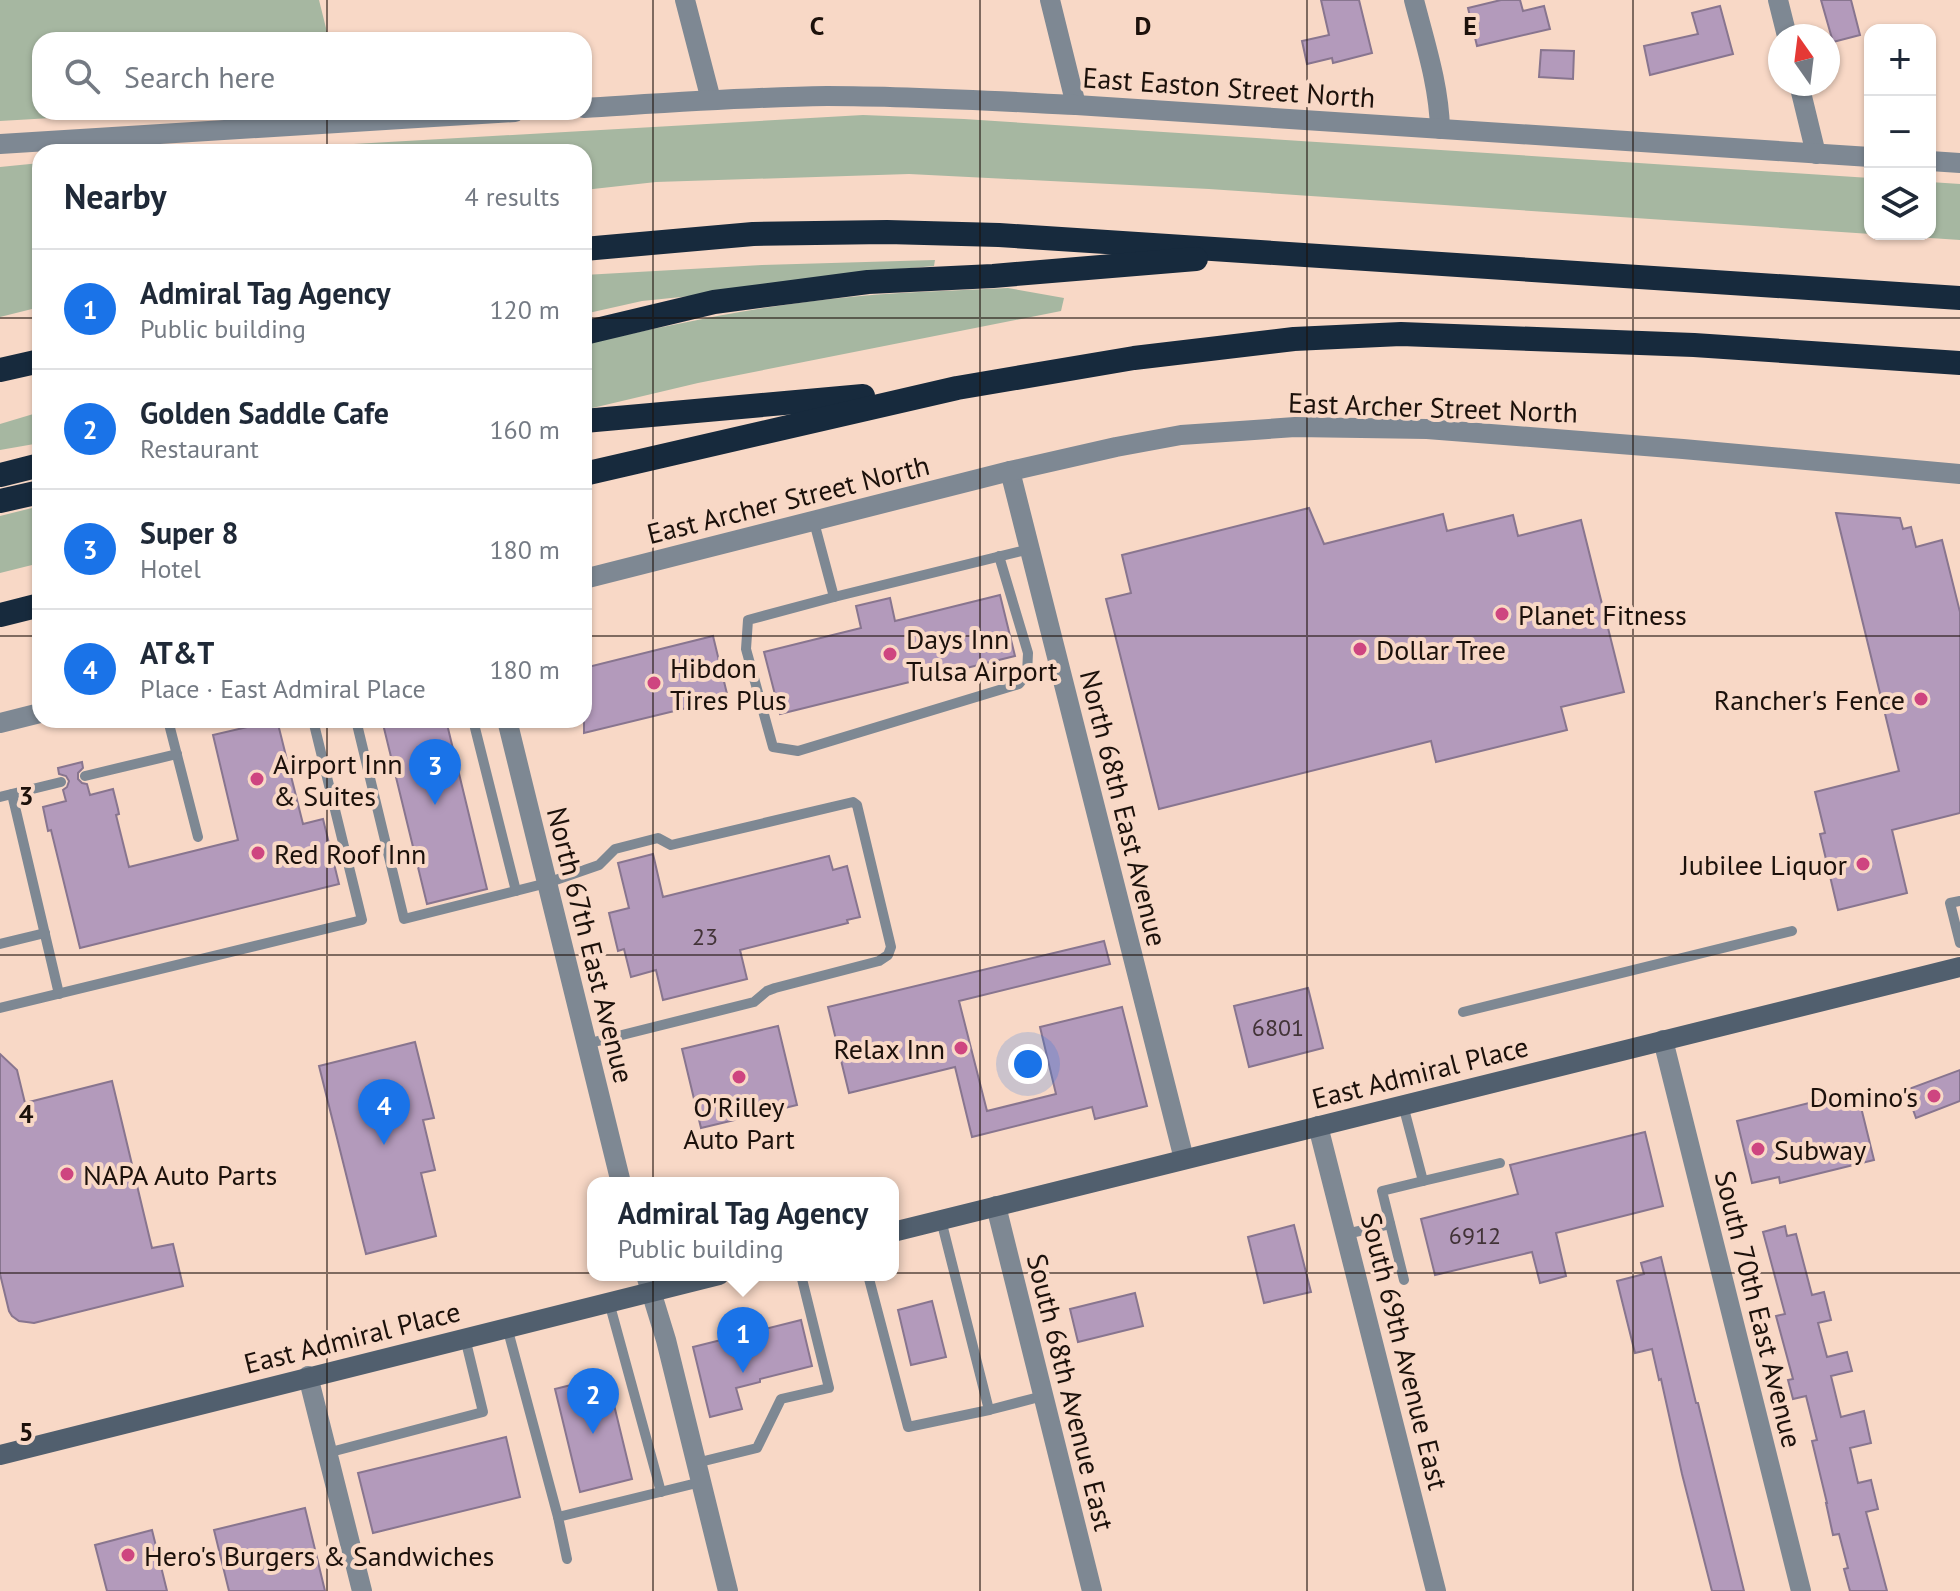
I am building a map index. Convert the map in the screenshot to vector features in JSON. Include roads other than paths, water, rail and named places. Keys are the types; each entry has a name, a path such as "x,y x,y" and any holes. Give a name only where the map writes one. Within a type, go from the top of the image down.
{"highway":[{"path":"592,248 753,234 887,232 999,235 1960,298"},
{"path":"592,331 714,302 868,282 993,276 1278,252"},
{"path":"592,472 957,388 1134,358 1294,339 1401,334 1694,345 1960,363"},
{"path":"0,370 32,363"},
{"path":"592,420 957,388"},
{"path":"0,475 32,467"},
{"path":"0,501 32,494"},
{"path":"0,615 32,607"}],"main road":[{"name":"East Admiral Place","path":"899,1230 1960,967"},
{"name":"East Admiral Place","path":"0,1455 609,1302 648,1283"}],"street":[{"path":"685,0 711,100"},
{"path":"1050,0 1076,105"},
{"path":"1414,0 1436,86 1440,129"},
{"path":"1778,0 1784,24"},
{"path":"1802,96 1816,154"},
{"name":"East Easton Street North","path":"592,107 711,100 877,97 1076,105 1864,157"},
{"path":"0,144 386,120"},
{"path":"1936,161 1960,163"},
{"name":"East Archer Street North","path":"592,577 1010,471 1181,435 1295,427 1427,429 1960,474"},
{"name":"North 68th East Avenue","path":"1010,471 1184,1159"},
{"path":"0,723 32,715"},
{"name":"North 67th East Avenue","path":"509,728 619,1177"},
{"name":"South 70th East Avenue","path":"1663,1040 1801,1591"},
{"name":"South 69th Avenue East","path":"1318,1126 1436,1591"},
{"name":"South 68th Avenue East","path":"996,1206 1092,1591"},
{"path":"648,1283 666,1340 728,1591"},
{"path":"308,1376 362,1591"}],"lane":[{"path":"814,522 834,597"},
{"path":"999,556 1028,653 1027,674 1019,684 798,751 773,747 746,649 748,620 834,597 999,556 1030,549"},
{"path":"171,728 198,837"},
{"path":"0,1008 362,920 315,728"},
{"path":"358,728 404,919 547,883 599,865 615,849 658,838 671,845 853,802 857,805 891,947 888,955 879,961 775,988 754,1002 586,1044"},
{"path":"475,728 516,891"},
{"path":"85,776 177,754"},
{"path":"59,994 6,796 61,782"},
{"path":"1960,901 1950,903 1960,943"},
{"path":"1463,1012 1792,931"},
{"path":"0,944 45,933"},
{"path":"1403,1105 1423,1181"},
{"path":"1404,1280 1382,1191 1500,1163"},
{"path":"941,1220 989,1410"},
{"path":"1346,1234 1390,1224"},
{"path":"558,1517 661,1492 698,1472 757,1448 781,1399 829,1388 802,1281"},
{"path":"870,1281 908,1427 1043,1396"},
{"path":"609,1302 661,1492"},
{"path":"507,1327 567,1559"},
{"path":"327,1453 483,1412 465,1337"}],"place":[{"name":"Planet Fitness","path":"1502,614"},
{"name":"Dollar Tree","path":"1360,649"},
{"name":"Days Inn Tulsa Airport","path":"890,654"},
{"name":"Hibdon Tires Plus","path":"654,683"},
{"name":"Rancher's Fence","path":"1921,699"},
{"name":"Airport Inn & Suites","path":"257,779"},
{"name":"Super 8","path":"435,805"},
{"name":"Red Roof Inn","path":"258,853"},
{"name":"Jubilee Liquor","path":"1863,864"},
{"name":"Relax Inn","path":"961,1048"},
{"name":"O'Rilley Auto Part","path":"739,1077"},
{"name":"Domino's","path":"1934,1096"},
{"name":"AT&T","path":"384,1145"},
{"name":"Subway","path":"1758,1149"},
{"name":"NAPA Auto Parts","path":"67,1174"},
{"name":"Admiral Tag Agency","path":"743,1373"},
{"name":"Golden Saddle Cafe","path":"593,1434"},
{"name":"Hero's Burgers & Sandwiches","path":"128,1555"}]}
